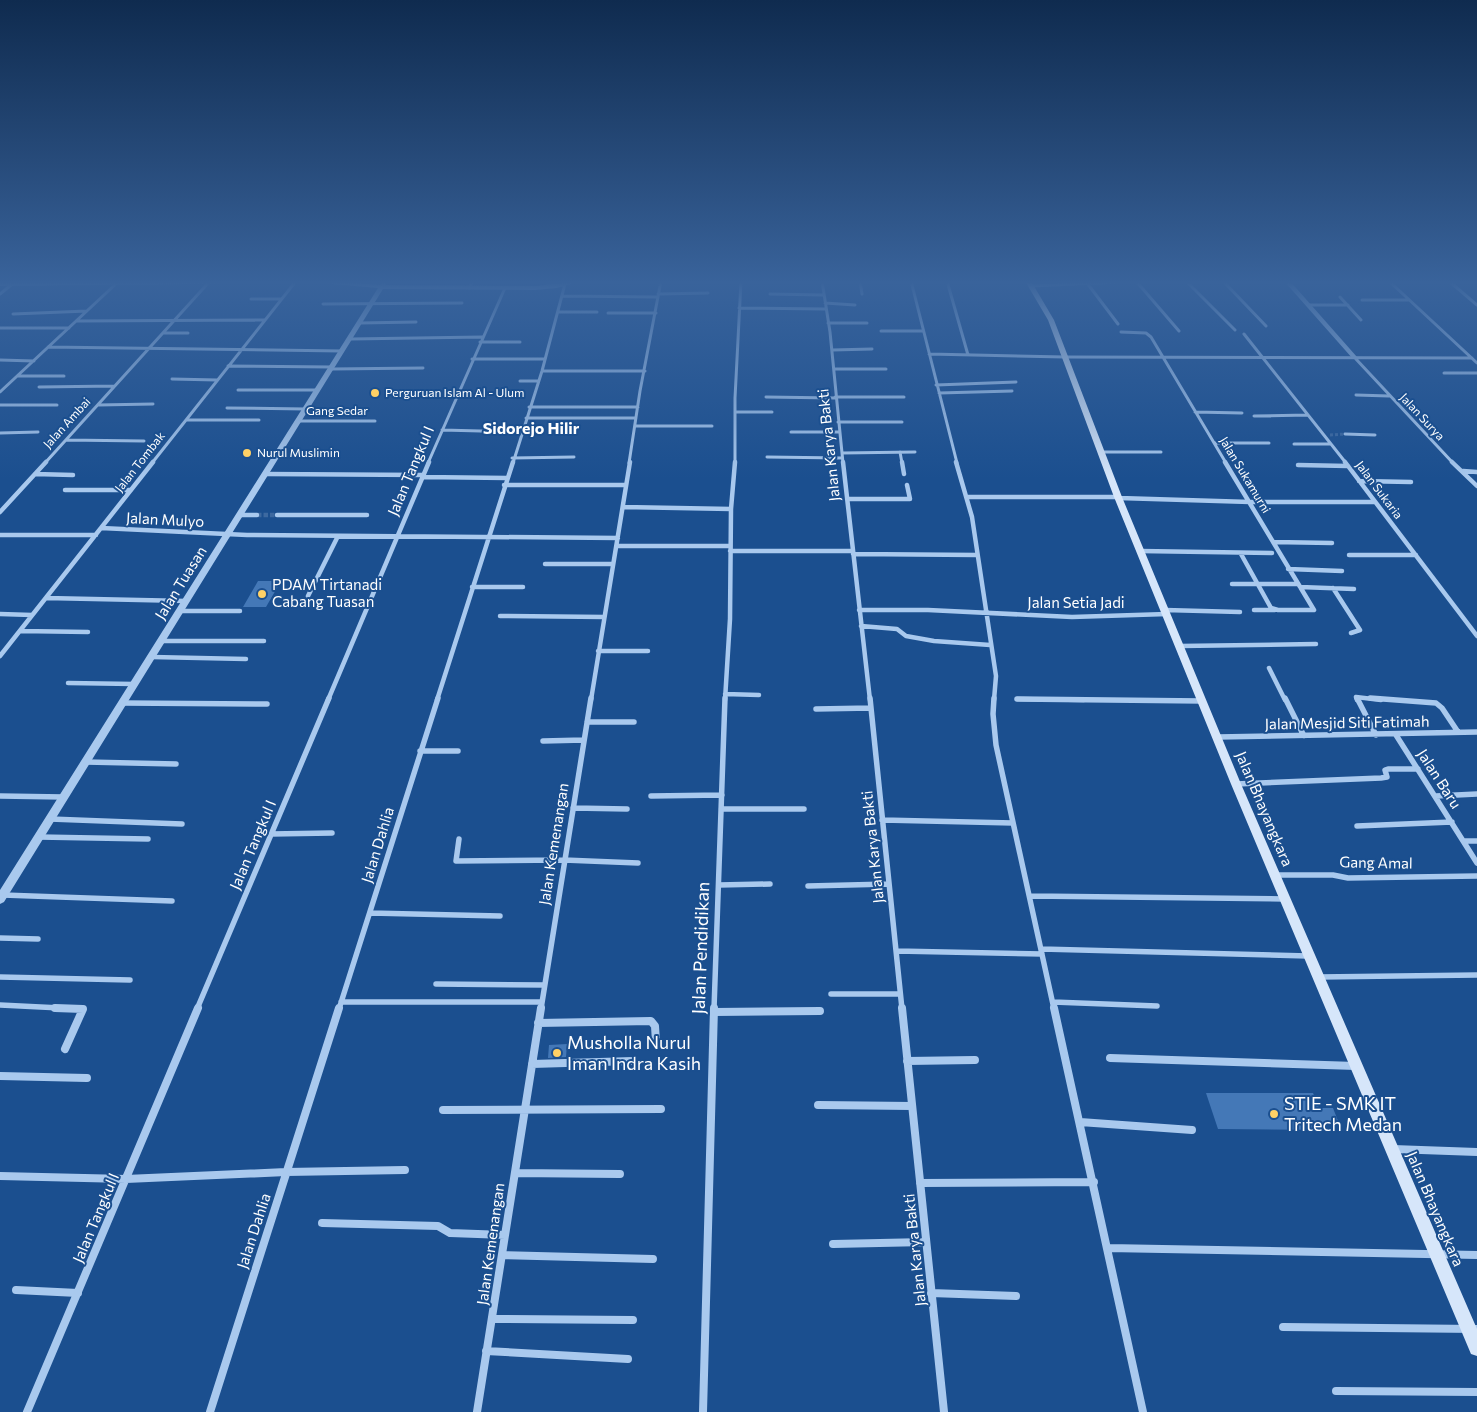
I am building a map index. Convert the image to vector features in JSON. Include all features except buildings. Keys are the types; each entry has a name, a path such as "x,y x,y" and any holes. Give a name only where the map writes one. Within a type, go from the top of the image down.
{"main road":[{"name":"Jalan Bhayangkara","path":"1061,347 1140,551 1236,784 1392,1149 1473,1329 1477,1348"}],"street":[{"name":"Jalan Tuasan","path":"1,897 345,347"},
{"name":"Jalan Tangkul I","path":"27,1412 477,347"},
{"name":"Jalan Dahlia","path":"210,1412 370,913 512,458 542,371 548,347"},
{"name":"Jalan Kemenangan","path":"477,1412 598,650 650,347"},
{"path":"730,548 735,473 738,347"},
{"name":"Jalan Karya Bakti","path":"832,347 835,398 871,708 944,1412"},
{"path":"927,347 972,516 985,613 996,676 993,714 995,736 1143,1412"},
{"path":"966,347 968,355"},
{"name":"Jalan Sukamurni","path":"1156,347 1314,610 1278,610"},
{"name":"Jalan Sukaria","path":"1255,347 1477,636"},
{"path":"1345,347 1355,358"},
{"path":"1460,347 1477,363"},
{"path":"0,392 48,348 342,351"},
{"name":"Jalan Ambai","path":"0,512 148,348"},
{"name":"Jalan Tombak","path":"0,656 242,349"},
{"path":"832,350 872,349"},
{"path":"929,354 1065,357 1472,358"},
{"name":"Jalan Surya","path":"1355,358 1388,396 1477,486"},
{"path":"472,359 544,359"},
{"path":"0,360 34,360"},
{"path":"228,366 423,368"},
{"path":"834,369 886,369"},
{"path":"542,371 645,371"},
{"path":"1444,373 1477,374"},
{"path":"17,376 64,376"},
{"path":"172,379 218,380"},
{"path":"520,381 538,381"},
{"path":"936,385 1016,382"},
{"path":"0,384 9,384"},
{"path":"39,387 115,386"},
{"path":"238,390 318,390"},
{"path":"939,393 979,394 981,391 1012,391"},
{"path":"1356,395 1388,396"},
{"path":"766,398 904,397"},
{"path":"98,404 153,404"},
{"path":"0,405 57,405"},
{"path":"530,407 638,407"},
{"path":"227,408 306,409"},
{"path":"735,412 772,412"},
{"path":"1195,412 1242,413"},
{"path":"1254,416 1308,415"},
{"path":"526,418 636,418"},
{"path":"186,420 259,420"},
{"name":"Gang Sedar","path":"299,421 375,421"},
{"path":"838,422 902,422"},
{"path":"635,426 712,426"},
{"path":"442,430 522,432"},
{"path":"0,433 38,432"},
{"path":"791,432 839,432"},
{"path":"1323,434 1330,434"},
{"path":"1345,434 1375,434"},
{"path":"66,440 144,441"},
{"path":"1215,443 1269,443"},
{"path":"1294,444 1331,444"},
{"path":"900,452 904,474"},
{"path":"768,456 915,452"},
{"path":"1101,452 1161,452"},
{"path":"512,458 574,457"},
{"path":"1298,466 1348,466"},
{"path":"1462,471 1477,472"},
{"path":"35,474 73,474"},
{"path":"265,474 422,476 626,485"},
{"path":"1359,481 1411,482"},
{"path":"847,500 910,499 907,485"},
{"path":"65,490 130,490"},
{"path":"967,497 1119,498 1250,502 1375,502"},
{"path":"623,507 732,509"},
{"path":"240,515 257,515"},
{"path":"277,515 367,515"},
{"name":"Jalan Mulyo","path":"102,528 228,534 618,538"},
{"path":"0,535 96,535"},
{"path":"308,596 338,536"},
{"path":"1273,542 1332,543"},
{"path":"617,546 977,555"},
{"name":"Jalan Pendidikan","path":"703,1412 714,1012 725,694 730,619 730,548"},
{"path":"1140,551 1272,553"},
{"path":"1241,554 1271,608 1278,610"},
{"path":"1349,555 1416,555"},
{"path":"545,564 612,564"},
{"path":"1288,569 1342,570"},
{"path":"1232,584 1354,589"},
{"path":"472,587 523,587"},
{"path":"1333,588 1360,630 1351,633"},
{"path":"46,598 186,601"},
{"name":"Jalan Setia Jadi","path":"859,610 1072,617 1166,612 1240,612"},
{"path":"1254,610 1278,610"},
{"path":"180,611 240,611"},
{"path":"0,614 32,615"},
{"path":"500,616 604,617"},
{"path":"861,626 898,629 906,636 934,641 990,645"},
{"path":"20,631 88,632"},
{"path":"162,641 264,641"},
{"path":"1180,646 1316,644"},
{"path":"598,650 648,651"},
{"path":"152,657 246,659"},
{"path":"1269,668 1304,736"},
{"path":"68,683 134,684"},
{"path":"725,694 759,695"},
{"path":"1376,735 1356,697 1436,703 1442,708 1458,732"},
{"path":"1017,699 1202,702"},
{"path":"122,704 267,704"},
{"path":"816,709 871,708"},
{"path":"587,722 634,722"},
{"name":"Jalan Mesjid Siti Fatimah","path":"1218,737 1477,732"},
{"name":"Jalan Baru","path":"1396,735 1477,863"},
{"path":"543,741 584,740"},
{"path":"420,751 458,751"},
{"path":"86,762 176,764"},
{"path":"1236,784 1387,778 1384,770 1418,769"},
{"path":"1436,796 1477,794"},
{"path":"651,796 722,795"},
{"path":"0,796 64,797"},
{"path":"573,808 627,809"},
{"path":"721,809 804,809"},
{"path":"50,819 135,824 182,824"},
{"path":"882,820 1013,822"},
{"path":"1356,826 1452,822"},
{"path":"271,834 332,833"},
{"path":"39,837 148,839"},
{"path":"459,839 456,860 564,860 638,863"},
{"path":"1464,841 1477,841"},
{"name":"Gang Amal","path":"1276,875 1333,875 1348,878 1477,876"},
{"path":"719,885 770,884"},
{"path":"808,886 889,884"},
{"path":"1030,896 1285,899"},
{"path":"1,897 172,901"},
{"path":"370,913 500,916"},
{"path":"0,938 38,939"},
{"path":"896,951 1041,951 1309,956"},
{"path":"1319,977 1477,975"},
{"path":"0,977 130,980"},
{"path":"436,984 544,985"},
{"path":"831,994 900,994"},
{"path":"341,1002 541,1002"},
{"path":"1053,1002 1157,1006"},
{"path":"0,1005 82,1008 82,1014 65,1048"},
{"path":"714,1012 820,1011"},
{"path":"538,1023 651,1021 656,1026 656,1042"},
{"path":"1110,1058 1356,1066"},
{"path":"907,1061 975,1060"},
{"path":"532,1064 633,1061"},
{"path":"0,1076 87,1078"},
{"path":"818,1105 912,1106"},
{"path":"443,1110 661,1109"},
{"path":"1080,1122 1192,1130"},
{"path":"1392,1149 1477,1152"},
{"path":"0,1176 126,1179 286,1172 405,1170"},
{"path":"514,1174 620,1174"},
{"path":"920,1183 1094,1182"},
{"path":"322,1223 438,1226 450,1234 505,1235"},
{"path":"834,1244 926,1242"},
{"path":"1108,1248 1477,1255"},
{"path":"502,1254 653,1259"},
{"path":"16,1290 78,1293"},
{"path":"931,1293 1016,1296"},
{"path":"493,1319 633,1320"},
{"path":"1283,1327 1473,1329"},
{"path":"486,1351 628,1359"},
{"path":"1336,1391 1477,1392"}],"tunnel":[{"path":"1330,435 1345,434"},
{"path":"257,515 277,515"}],"place":[{"name":"Perguruan Islam Al - Ulum","path":"375,393"},
{"name":"Nurul Muslimin","path":"247,453"},
{"name":"PDAM Tirtanadi Cabang Tuasan","path":"262,594"},
{"name":"Musholla Nurul Iman Indra Kasih","path":"557,1053"},
{"name":"STIE - SMK IT Tritech Medan","path":"1274,1114"}],"district":[{"name":"Sidorejo Hilir","path":"531,428"}]}
